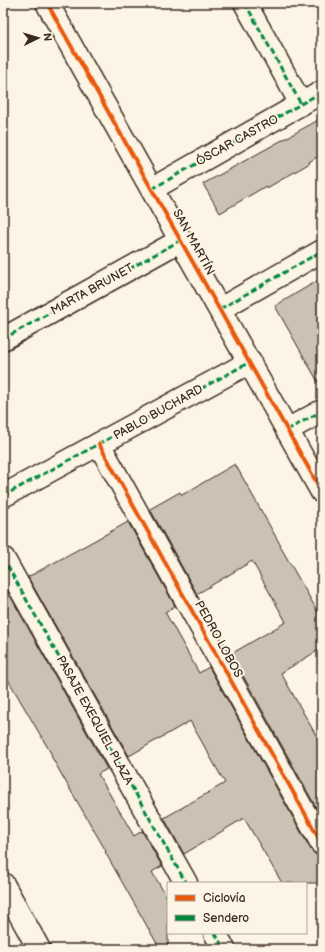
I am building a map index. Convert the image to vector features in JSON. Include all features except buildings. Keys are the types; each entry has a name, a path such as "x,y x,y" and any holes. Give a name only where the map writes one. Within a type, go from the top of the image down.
{"street":[{"name":"SAN MARTÍN","path":"47,3 322,492"},
{"path":"245,3 301,104"},
{"name":"ÓSCAR CASTRO","path":"152,189 322,92"},
{"name":"MARTA BRUNET","path":"3,339 181,240"},
{"path":"220,309 322,251"},
{"name":"PABLO BUCHARD","path":"3,496 250,362"},
{"path":"287,430 322,411"},
{"name":"PEDRO LOBOS","path":"99,444 322,844"},
{"name":"PASAJE EXEQUIEL PLAZA","path":"3,558 185,882"},
{"path":"3,884 39,949"},
{"path":"215,934 224,949"}],"marked path":[{"path":"245,3 301,104"},
{"path":"152,189 322,92"},
{"path":"3,339 181,240"},
{"path":"220,309 322,251"},
{"path":"3,496 250,362"},
{"path":"287,430 322,411"},
{"path":"3,558 185,882"},
{"path":"216,934 224,949"}],"cycle path":[{"path":"47,3 322,492"},
{"path":"99,444 322,844"}]}
